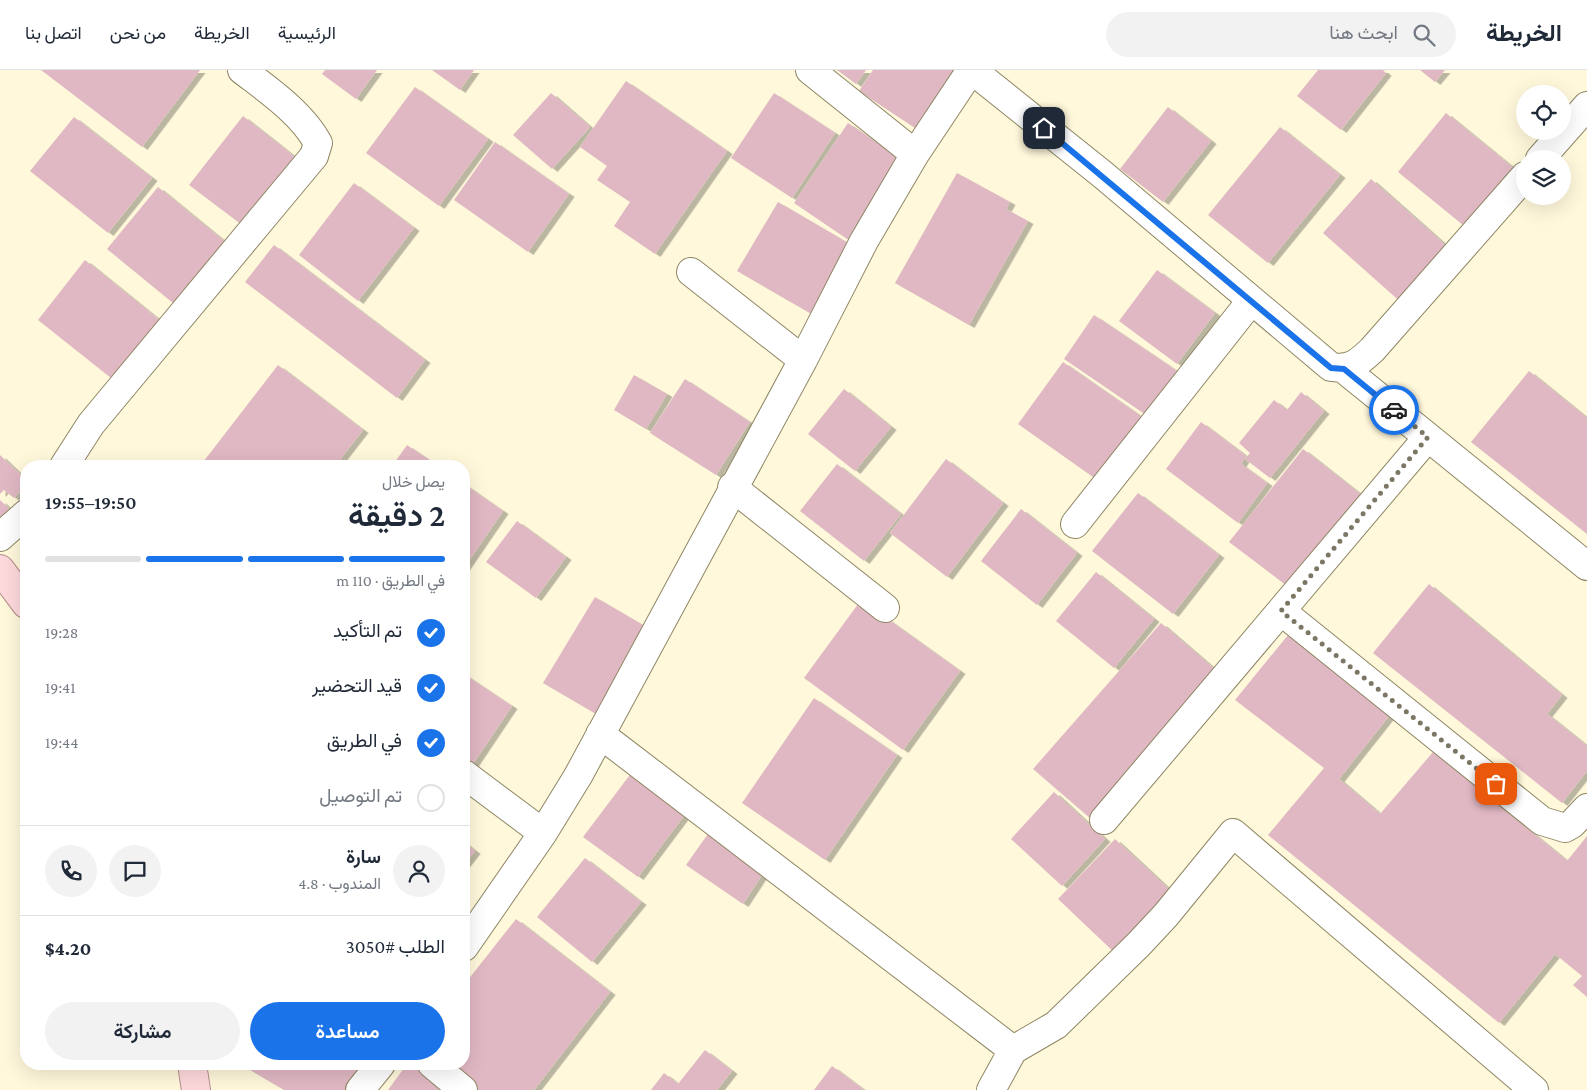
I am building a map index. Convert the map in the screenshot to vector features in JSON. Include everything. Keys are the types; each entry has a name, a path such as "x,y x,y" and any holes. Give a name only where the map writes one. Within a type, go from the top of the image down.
{"main road":[{"path":"0,569 20,596"},
{"path":"193,1070 196,1090"}],"street":[{"path":"68,460 91,424 314,156 318,143 312,132 270,92 242,70"},
{"path":"810,70 914,154"},
{"path":"470,938 543,833 600,734 732,487 803,360 864,241 914,154 972,70 1102,174 1331,368 1344,369 1358,363 1372,350 1516,186"},
{"path":"1548,150 1587,106"},
{"path":"690,272 803,360"},
{"path":"1075,524 1251,301"},
{"path":"1344,369 1587,566"},
{"path":"1104,820 1428,437"},
{"path":"732,487 885,608"},
{"path":"0,537 20,519"},
{"path":"1281,611 1542,820 1565,828 1572,824 1587,808"},
{"path":"600,734 1013,1050"},
{"path":"470,778 543,833"},
{"path":"991,1090 1013,1050 1056,1025 1139,944 1166,915 1233,833 1534,1090"},
{"path":"360,1090 376,1070"},
{"path":"439,1070 463,1090"}],"building":[{"path":"41,70 200,70 142,147"},
{"path":"325,70 377,70 356,99 322,74"},
{"path":"432,70 474,70 460,90"},
{"path":"837,70 866,70 856,84"},
{"path":"873,70 960,70 924,134 859,91"},
{"path":"1318,70 1383,70 1386,73 1341,130 1297,96"},
{"path":"1420,70 1445,70 1435,82"},
{"path":"626,81 727,151 655,254 614,226 630,202 597,180 607,166 580,147"},
{"path":"415,87 488,139 439,206 366,153"},
{"path":"551,93 590,127 552,169 513,135"},
{"path":"774,93 835,133 792,198 731,158"},
{"path":"1168,107 1211,141 1163,202 1120,169"},
{"path":"1446,113 1516,170 1469,230 1398,172"},
{"path":"243,116 295,157 242,225 189,185"},
{"path":"74,117 152,178 108,233 30,171"},
{"path":"848,123 904,161 850,241 794,203"},
{"path":"1280,127 1340,175 1268,263 1208,215"},
{"path":"495,142 569,194 528,252 454,200"},
{"path":"957,173 1010,202 1006,209 1028,221 969,325 895,283"},
{"path":"1371,179 1451,250 1404,305 1323,233"},
{"path":"354,183 414,228 358,301 299,255"},
{"path":"158,187 230,246 179,308 107,249"},
{"path":"778,202 855,247 815,316 737,271"},
{"path":"274,245 425,360 397,398 245,282"},
{"path":"85,260 163,323 116,382 38,320"},
{"path":"1157,270 1215,313 1177,364 1119,321"},
{"path":"1094,315 1177,371 1146,415 1064,359"},
{"path":"1063,362 1145,419 1100,482 1018,424"},
{"path":"278,365 363,430 340,460 205,460"},
{"path":"1529,371 1587,418 1587,534 1471,442"},
{"path":"634,375 667,394 646,429 614,410"},
{"path":"685,379 750,422 716,475 650,433"},
{"path":"844,389 891,427 855,471 808,434"},
{"path":"1301,392 1324,411 1270,478 1245,459 1250,453 1239,443 1274,400 1287,410"},
{"path":"1201,422 1246,456 1241,464 1267,483 1238,523 1166,469"},
{"path":"407,445 429,460 396,460"},
{"path":"1303,449 1364,497 1291,589 1229,542"},
{"path":"0,455 20,474 20,492 14,498 4,490 0,494"},
{"path":"946,459 1003,503 947,577 890,533"},
{"path":"837,464 901,514 864,561 800,511"},
{"path":"470,488 503,511 470,559"},
{"path":"1138,493 1219,555 1173,614 1092,551"},
{"path":"0,500 16,515 0,522"},
{"path":"1021,509 1077,553 1037,605 981,561"},
{"path":"517,521 566,557 536,598 486,562"},
{"path":"1096,572 1154,619 1114,668 1056,621"},
{"path":"1429,584 1562,695 1547,714 1587,746 1587,771 1562,803 1373,653"},
{"path":"595,597 648,628 596,714 543,683"},
{"path":"861,600 960,671 903,750 804,678"},
{"path":"1161,623 1219,673 1091,819 1033,769"},
{"path":"1288,635 1389,716 1339,779 1380,814 1433,752 1567,861 1587,836 1587,997 1573,985 1582,976 1555,954 1499,1023 1268,835 1324,768 1235,700"},
{"path":"470,678 512,706 470,769"},
{"path":"814,698 897,755 825,860 742,803"},
{"path":"632,772 686,813 638,877 583,837"},
{"path":"1054,792 1105,839 1062,886 1011,839"},
{"path":"710,831 766,869 743,904 686,865"},
{"path":"1115,839 1174,894 1117,955 1058,899"},
{"path":"470,847 475,851 470,857"},
{"path":"585,858 641,902 592,962 537,917"},
{"path":"516,919 610,992 534,1090 474,1090 448,1070 470,1070 470,977"},
{"path":"705,1050 732,1071 717,1090 651,1090 664,1073 678,1084"},
{"path":"832,1066 864,1090 814,1090"},
{"path":"250,1070 366,1070 351,1090 284,1090"},
{"path":"403,1070 424,1070 449,1090 388,1090"}],"way so far":[{"path":"1394,410 1428,437 1281,611 1496,784"}],"route":[{"path":"1044,128 1102,174 1331,368 1344,369 1394,410"}]}
